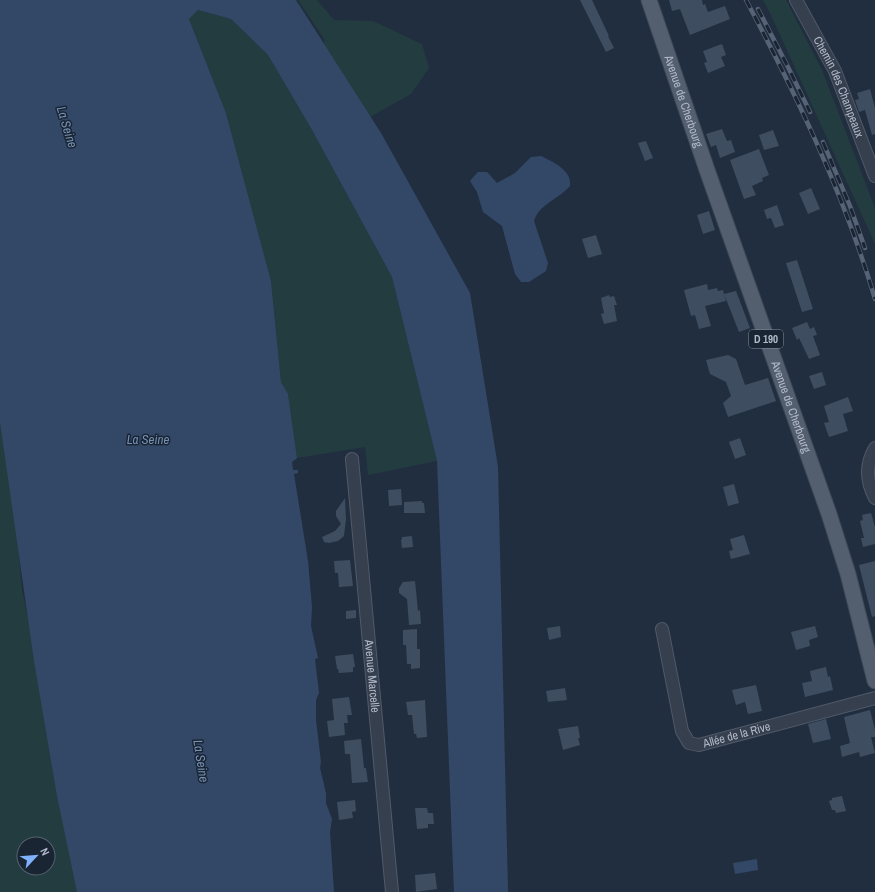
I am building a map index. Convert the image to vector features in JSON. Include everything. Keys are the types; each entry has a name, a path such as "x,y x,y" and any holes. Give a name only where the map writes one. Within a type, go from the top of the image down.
{"main road":[{"name":"Avenue de Cherbourg","path":"649,0 707,170 831,521 848,574 875,680"}],"street":[{"name":"Chemin des Champeaux","path":"796,0 834,71 875,176"},
{"path":"875,448 869,459 868,471 870,487 875,498"},
{"name":"Avenue Marcelle","path":"352,459 392,892"},
{"name":"Allée de la Rive","path":"662,629 682,731 689,743 699,745 875,698"}],"green space":[{"path":"298,0 317,0 334,20 373,21 422,44 429,68 411,94 361,122 325,54 324,39"},
{"path":"763,0 786,0 822,70 875,208 875,244 770,13"},
{"path":"198,10 231,19 268,55 312,130 392,277 437,461 368,475 365,447 297,458 288,394 281,382 271,281 226,113 189,19"},
{"path":"0,397 6,411 22,590 61,772 80,892 0,892"}],"water":[{"name":"La Seine","path":"0,0 296,0 381,133 470,293 498,467 508,892 454,892 437,461 392,277 312,130 268,55 231,19 198,10 189,19 226,113 271,281 281,382 288,394 297,458 292,462 293,470 298,470 298,473 294,474 308,561 312,607 311,626 318,658 315,659 319,693 316,700 316,720 321,762 320,768 326,793 326,803 332,819 330,832 334,892 77,892 57,796 34,661 0,422"},
{"path":"541,156 561,167 565,171 570,180 570,186 566,191 540,210 534,221 548,263 546,271 529,282 521,282 515,274 502,226 483,212 477,192 470,181 478,172 487,172 497,183 515,173 531,157"},
{"path":"757,859 758,870 735,874 733,863"}],"building":[{"path":"580,0 592,0 614,48 606,52"},
{"path":"669,0 702,0 703,5 705,4 708,12 725,6 730,19 690,35 680,9 672,11"},
{"path":"722,44 726,55 721,57 725,66 708,73 704,63 707,62 703,51"},
{"path":"870,89 875,108 875,134 872,135 865,110 859,112 855,100 859,99 857,93"},
{"path":"722,129 727,141 731,140 735,152 720,158 716,145 711,147 706,134"},
{"path":"773,130 779,146 764,150 759,135"},
{"path":"646,141 653,158 645,161 638,143"},
{"path":"759,149 769,175 762,178 763,181 752,186 756,195 744,199 730,160"},
{"path":"811,188 820,209 808,214 799,193"},
{"path":"777,205 784,225 775,228 771,218 767,219 764,210"},
{"path":"709,211 715,230 703,234 697,215"},
{"path":"596,235 602,254 588,258 582,239"},
{"path":"797,260 813,309 802,312 786,263"},
{"path":"707,284 708,290 717,288 718,291 723,290 726,301 705,306 711,326 699,329 695,315 691,316 684,290"},
{"path":"736,291 750,328 739,332 724,294"},
{"path":"609,295 610,297 614,296 617,305 614,305 617,321 604,324 601,314 604,313 601,298"},
{"path":"807,322 810,329 814,327 817,335 813,336 820,355 809,359 799,338 797,340 792,328"},
{"path":"728,355 736,359 745,385 768,378 776,401 728,417 723,403 731,396 726,382 710,374 706,360"},
{"path":"822,372 826,385 814,389 809,376"},
{"path":"848,397 853,411 843,414 848,431 829,437 824,423 829,422 824,406"},
{"path":"740,438 746,455 735,459 729,442"},
{"path":"734,484 739,503 728,506 723,487"},
{"path":"401,489 402,505 389,506 388,490"},
{"path":"345,498 346,519 344,536 338,541 329,543 324,542 322,537 335,531 341,524 336,516 336,511"},
{"path":"422,501 422,503 424,503 425,513 404,513 404,502"},
{"path":"871,513 875,527 875,544 863,547 861,538 864,538 860,521 863,520 862,515"},
{"path":"744,535 750,554 731,559 729,551 733,550 730,539"},
{"path":"412,536 413,547 402,548 402,537"},
{"path":"350,560 353,586 339,587 338,573 335,573 334,561"},
{"path":"875,561 875,616 872,617 859,565"},
{"path":"415,581 421,624 409,625 407,599 399,593 399,588 403,582"},
{"path":"356,610 356,618 346,619 346,611"},
{"path":"560,626 561,637 549,640 547,628"},
{"path":"815,626 818,637 809,640 810,646 796,650 791,632"},
{"path":"417,629 417,649 420,649 420,668 411,669 411,664 407,664 406,645 403,645 403,630"},
{"path":"353,654 355,667 353,667 353,672 339,673 335,656"},
{"path":"826,667 828,677 830,676 833,690 805,697 802,683 812,681 810,671"},
{"path":"756,685 762,711 748,714 745,702 736,705 732,690"},
{"path":"565,688 567,700 548,702 546,691"},
{"path":"349,697 352,715 347,715 348,723 344,723 345,735 329,737 327,721 334,720 332,699"},
{"path":"425,700 427,737 417,738 416,734 414,734 412,715 408,715 406,702"},
{"path":"870,710 875,730 875,737 871,737 875,753 860,757 859,752 842,757 840,746 850,743 844,717"},
{"path":"826,719 831,739 813,743 808,724"},
{"path":"578,726 580,738 578,738 580,745 563,750 558,729"},
{"path":"361,739 364,768 366,768 368,782 352,783 350,754 345,754 344,741"},
{"path":"842,796 846,811 836,813 835,810 832,810 829,801 832,800 832,798"},
{"path":"355,800 356,811 352,812 353,818 339,820 337,802"},
{"path":"415,808 427,808 428,813 433,813 434,824 428,824 428,828 417,829"},
{"path":"435,873 437,889 416,892 415,875"}],"railway":[{"path":"746,0 783,72 818,146 849,221 875,299"},
{"path":"758,9 810,112"},
{"path":"823,142 850,206 865,248"}]}
